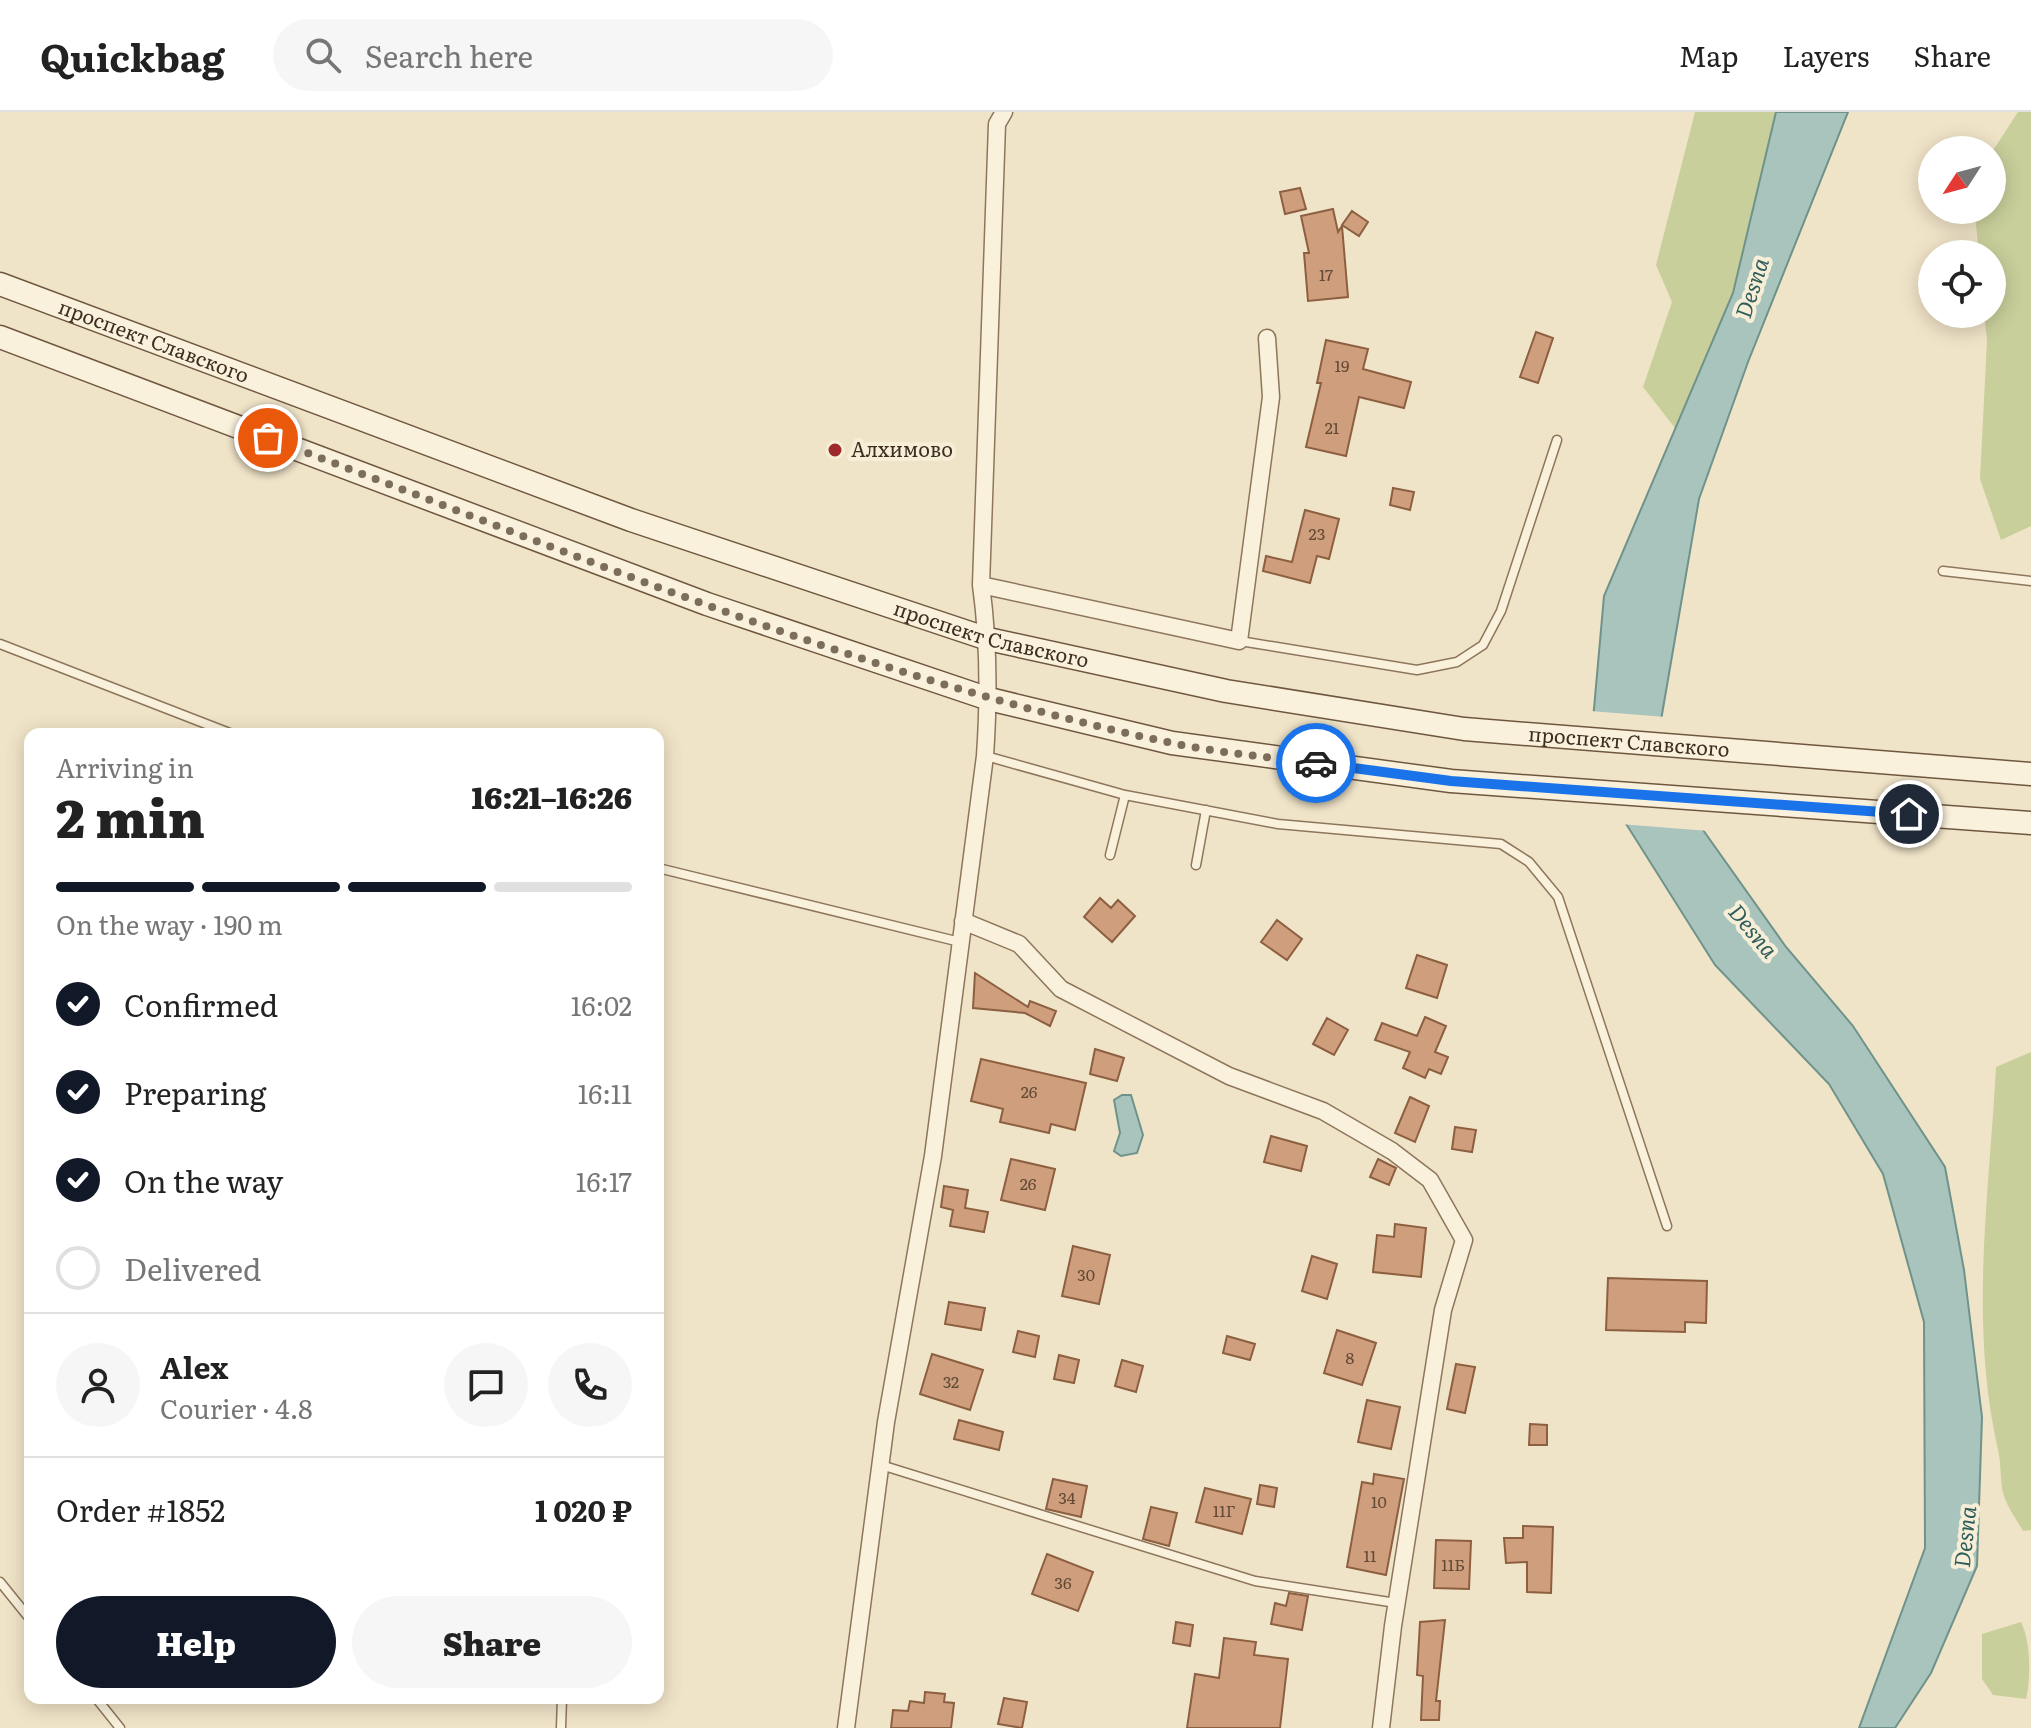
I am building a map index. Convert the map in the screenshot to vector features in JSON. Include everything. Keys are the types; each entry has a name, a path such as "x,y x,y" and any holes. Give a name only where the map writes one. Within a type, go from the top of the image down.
{"main road":[{"name":"проспект Славского","path":"0,284 631,520 988,639 1226,691 1464,729 2031,774"},
{"path":"0,337 707,604 989,699 1172,743 1451,781 2031,823"}],"street":[{"path":"846,1728 880,1464 933,1156 985,756 989,699 988,639 981,585 997,124 1004,112"},
{"path":"981,585 1239,641 1271,397 1267,338"},
{"path":"963,921 1019,944 1061,989 1229,1076 1323,1111 1392,1151 1430,1180 1464,1240 1443,1310 1397,1603 1381,1728"}],"lane":[{"path":"1239,641 1417,670 1457,662 1470,654 1483,645 1501,611 1557,440"},
{"path":"1943,571 2031,581"},
{"path":"0,644 217,728"},
{"path":"985,756 1125,795 1278,824 1501,844 1529,862 1558,897 1667,1226"},
{"path":"1110,855 1125,795"},
{"path":"1196,865 1206,810"},
{"path":"664,869 960,942"},
{"path":"880,1464 1255,1581 1397,1603"},
{"path":"0,1582 24,1612"},
{"path":"101,1704 120,1728"},
{"path":"561,1728 562,1704"}],"green space":[{"path":"1695,112 1776,112 1733,293 1675,428 1643,387 1672,302 1656,265"},
{"path":"2018,112 2031,112 2031,526 2001,540 1980,479 1986,328 2006,328 2006,240 1978,240 1976,224 2006,224 2006,136 2002,136"},
{"path":"2031,1052 2031,1530 2023,1531 2003,1494 1989,1402 1983,1307 1996,1067"},
{"path":"2021,1622 2029,1660 2026,1699 1993,1695 1982,1679 1982,1634"}],"water":[{"name":"Desna","path":"1776,112 1848,112 1748,362 1699,499 1660,726 1696,820 1786,947 1853,1026 1945,1167 1964,1270 1982,1417 1977,1566 1931,1673 1895,1728 1859,1728 1925,1548 1924,1322 1883,1174 1829,1084 1715,965 1589,765 1604,596 1733,293"},
{"path":"1122,1095 1131,1095 1143,1135 1137,1153 1121,1156 1114,1151 1120,1133 1114,1100"}],"pier":[{"path":"1590,711 1666,717 1664,726 1700,818 1709,831 1620,824 1585,766"}],"building":[{"path":"1300,188 1306,209 1285,214 1280,192"},
{"path":"1333,209 1338,232 1342,226 1348,297 1308,301 1304,253 1309,253 1301,216"},
{"path":"1352,211 1368,222 1359,236 1342,225"},
{"path":"1536,332 1553,338 1538,383 1520,377"},
{"path":"1326,340 1368,349 1363,369 1411,382 1404,408 1359,397 1346,456 1306,447 1321,383 1317,383"},
{"path":"1393,488 1414,492 1410,510 1390,505"},
{"path":"1305,510 1339,519 1329,559 1317,556 1310,583 1263,571 1266,556 1292,562"},
{"path":"1100,898 1111,908 1118,900 1135,916 1112,942 1084,917"},
{"path":"1277,920 1302,939 1287,960 1261,942"},
{"path":"1417,955 1447,965 1437,998 1406,988"},
{"path":"975,973 1028,1007 1030,1001 1056,1011 1050,1026 1025,1013 973,1008"},
{"path":"1425,1017 1446,1026 1435,1052 1448,1057 1441,1074 1429,1069 1425,1078 1403,1068 1410,1052 1375,1040 1382,1023 1417,1036"},
{"path":"1327,1018 1348,1030 1334,1055 1313,1044"},
{"path":"1095,1049 1124,1058 1117,1081 1090,1074"},
{"path":"981,1059 1086,1083 1075,1130 1051,1124 1049,1133 1000,1122 1003,1109 971,1101"},
{"path":"1410,1097 1429,1106 1415,1142 1395,1133"},
{"path":"1455,1127 1476,1130 1472,1152 1452,1149"},
{"path":"1271,1136 1307,1146 1301,1171 1264,1162"},
{"path":"1011,1159 1055,1169 1045,1210 1001,1200"},
{"path":"1378,1159 1396,1168 1389,1185 1370,1177"},
{"path":"944,1186 968,1190 965,1208 988,1212 984,1232 950,1226 953,1210 941,1207"},
{"path":"1395,1224 1426,1228 1421,1277 1373,1272 1377,1235 1394,1237"},
{"path":"1073,1246 1110,1255 1099,1304 1062,1296"},
{"path":"1312,1256 1337,1264 1327,1299 1302,1291"},
{"path":"1608,1278 1707,1281 1706,1323 1685,1322 1685,1332 1606,1330"},
{"path":"949,1302 985,1308 981,1330 945,1324"},
{"path":"1337,1330 1376,1343 1362,1385 1324,1373"},
{"path":"1018,1331 1039,1336 1035,1357 1013,1352"},
{"path":"1227,1336 1255,1344 1250,1360 1223,1353"},
{"path":"932,1354 983,1370 970,1410 920,1394"},
{"path":"1059,1355 1079,1360 1074,1383 1054,1379"},
{"path":"1122,1360 1143,1366 1136,1392 1115,1386"},
{"path":"1456,1364 1475,1367 1465,1413 1447,1409"},
{"path":"1367,1400 1400,1407 1391,1449 1358,1442"},
{"path":"959,1420 1003,1432 999,1450 954,1439"},
{"path":"1530,1424 1547,1425 1547,1445 1529,1445"},
{"path":"1374,1474 1404,1479 1386,1575 1347,1567 1362,1482 1373,1484"},
{"path":"1053,1479 1087,1486 1081,1517 1046,1509"},
{"path":"1260,1485 1277,1488 1274,1507 1257,1504"},
{"path":"1205,1488 1251,1499 1242,1534 1196,1522"},
{"path":"1151,1507 1177,1513 1169,1546 1143,1539"},
{"path":"1523,1526 1553,1527 1551,1593 1527,1592 1527,1562 1506,1563 1504,1538 1523,1538"},
{"path":"1436,1540 1471,1541 1469,1589 1434,1588"},
{"path":"1047,1554 1093,1572 1078,1611 1032,1594"},
{"path":"1289,1593 1308,1596 1302,1630 1271,1624 1275,1603 1286,1606"},
{"path":"1445,1620 1436,1701 1440,1701 1439,1720 1421,1720 1423,1676 1417,1675 1420,1622"},
{"path":"1176,1622 1193,1625 1190,1646 1173,1643"},
{"path":"1224,1638 1256,1642 1254,1655 1288,1659 1280,1728 1187,1728 1195,1674 1219,1678"},
{"path":"925,1692 945,1694 944,1702 954,1703 951,1728 891,1728 893,1710 908,1711 910,1701 924,1703"},
{"path":"1004,1698 1027,1702 1022,1728 998,1724"}],"way so far":[{"path":"268,438 707,604 989,699 1172,743 1316,763"}],"place":[{"name":"Алхимово","path":"835,450"}],"route":[{"path":"1316,763 1451,781 1909,814"}]}
